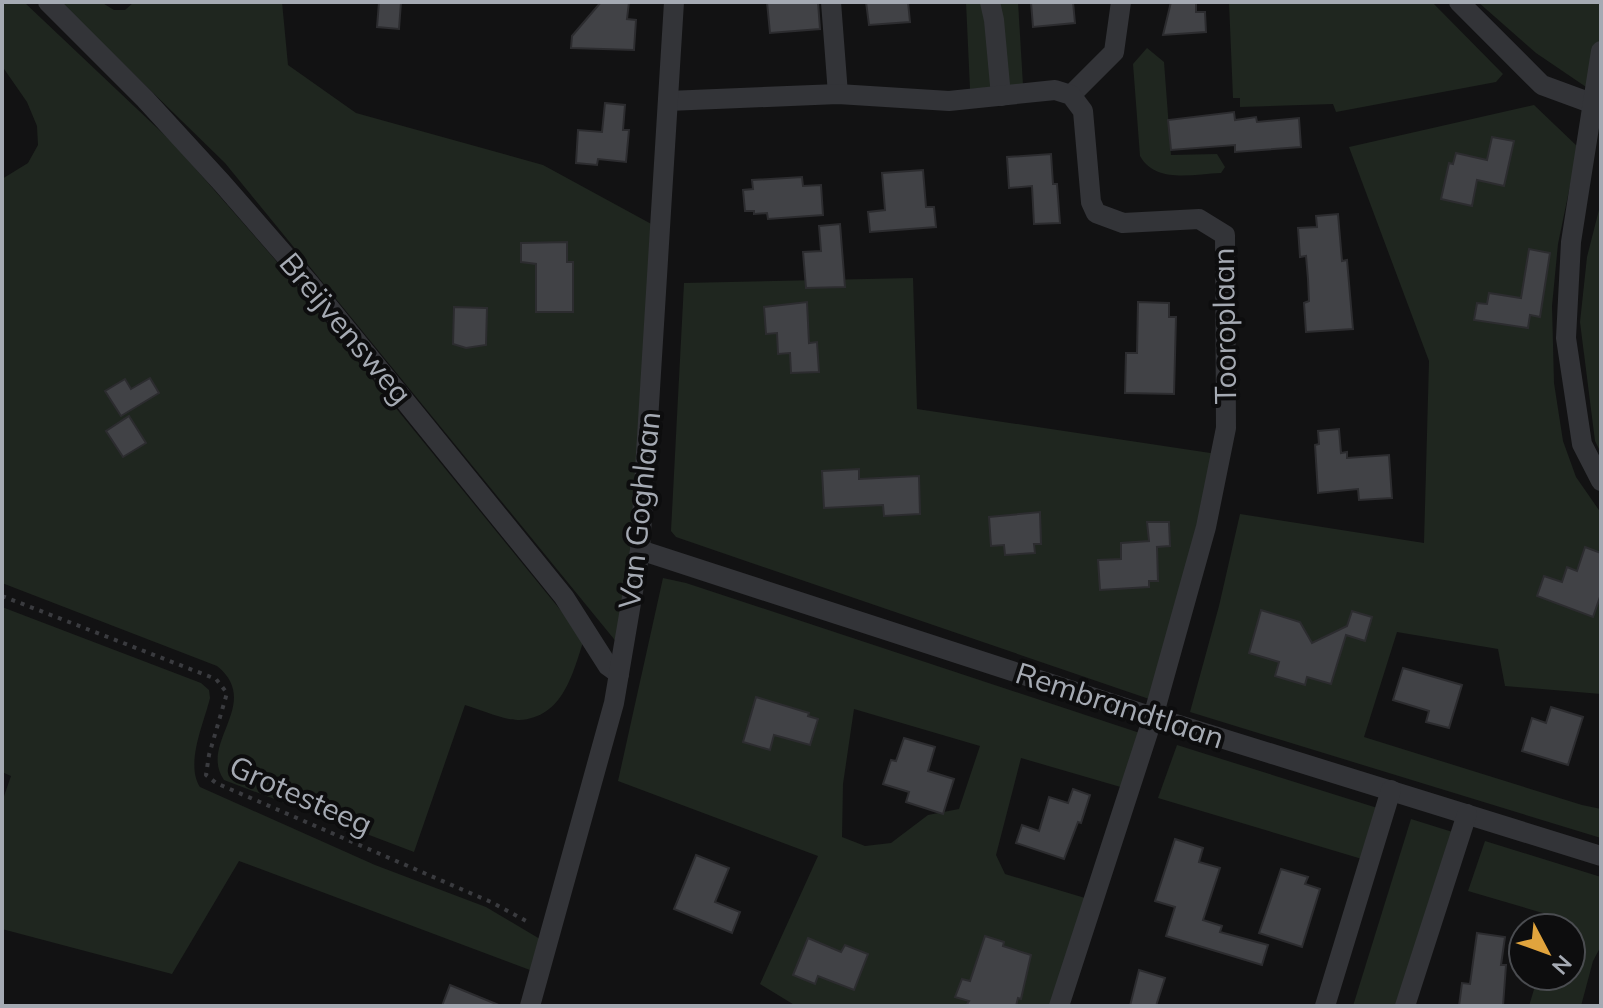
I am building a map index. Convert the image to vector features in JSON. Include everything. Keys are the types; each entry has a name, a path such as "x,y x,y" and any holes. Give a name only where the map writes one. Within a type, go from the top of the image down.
{"street":[{"name":"Breijvensweg","path":"48,2 145,99 310,284 555,585 608,666 619,674"},
{"name":"Van Goghlaan","path":"530,1006 614,703 640,550 674,2"},
{"path":"831,2 838,94"},
{"path":"990,2 1001,96"},
{"path":"668,101 838,94 949,101 1055,90 1071,95 1114,52 1121,2"},
{"path":"1459,2 1542,85 1590,110 1601,134"},
{"path":"1601,51 1571,242 1566,338 1582,444 1601,481"},
{"name":"Tooroplaan","path":"1059,1006 1153,717 1206,527 1226,428 1225,235 1199,219 1123,223 1096,213 1091,202 1083,111 1071,95"},
{"name":"Rembrandtlaan","path":"640,550 1153,717 1601,856"},
{"path":"1325,1006 1391,790"},
{"path":"1405,1006 1467,814"}],"path":[{"name":"Grotesteeg","path":"2,596 216,679 227,693 206,775 216,783 491,902 550,934"}],"shaded area":[{"path":"2,2 24,2 174,144 272,256 584,639 564,692 546,711 534,717 514,720 465,705 414,852 224,780 218,766 218,752 233,709 234,694 229,680 217,666 2,583 2,179 28,163 38,145 37,126 27,102 2,66"},
{"path":"60,2 101,2 114,10 125,10 134,2 282,2 288,65 356,113 543,165 655,226 640,498 618,644 225,163"},
{"path":"966,2 1018,2 1023,85 970,89"},
{"path":"1229,2 1432,2 1503,74 1496,82 1336,112 1333,104 1240,107 1240,98 1233,98"},
{"path":"1478,2 1601,2 1601,31 1589,89 1536,53"},
{"path":"1147,48 1164,62 1171,155 1217,154 1225,167 1221,173 1165,174 1155,171 1140,156 1133,64"},
{"path":"1534,105 1578,147 1558,244 1552,306 1554,383 1563,441 1576,477 1601,513 1601,694 1505,686 1498,649 1397,632 1364,737 1601,809 1601,838 1190,712 1240,514 1424,543 1429,361 1349,147"},
{"path":"1601,202 1601,453 1595,441 1580,322 1587,257"},
{"path":"913,278 917,409 1217,454 1155,701 676,537 671,531 684,283"},
{"path":"663,578 1149,736 1131,790 1021,758 996,855 1005,874 1095,901 1059,1006 796,1006 760,984 818,856 618,781","holes":["854,709 980,746 959,809 928,815 891,843 865,846 842,837 843,784"]},
{"path":"2,607 201,683 209,690 210,698 195,755 194,767 200,787 375,865 486,907 545,942 538,973 239,861 172,974 2,929 2,802 11,776 2,772"},
{"path":"1177,745 1387,811 1372,862 1158,798"},
{"path":"1411,819 1459,834 1404,1006 1353,1006"},
{"path":"1485,841 1601,877 1601,946 1587,984 1587,912 1539,912 1468,891"},
{"path":"1533,992 1585,992 1581,1006 1529,1006"}],"building":[{"path":"379,2 401,2 399,29 377,27"},
{"path":"601,2 629,2 627,19 636,20 634,50 571,48 572,36"},
{"path":"767,2 818,2 820,29 770,33"},
{"path":"866,2 908,2 910,22 869,25"},
{"path":"1031,2 1073,2 1075,23 1033,27"},
{"path":"1171,2 1196,2 1196,12 1205,12 1206,32 1163,35"},
{"path":"605,103 625,105 623,130 629,130 626,162 598,159 597,165 576,163 578,130 602,132"},
{"path":"1234,112 1235,120 1256,117 1257,122 1299,118 1301,147 1235,152 1235,145 1171,150 1168,120"},
{"path":"1492,137 1514,141 1504,186 1477,180 1472,206 1441,199 1449,163 1453,164 1456,153 1487,160"},
{"path":"1051,154 1060,223 1034,224 1032,186 1009,188 1007,157"},
{"path":"923,170 926,207 934,207 936,227 870,232 868,212 885,210 882,173"},
{"path":"802,177 803,186 821,185 823,215 768,219 767,213 745,211 743,190 753,189 752,180"},
{"path":"1338,214 1342,261 1347,260 1353,329 1306,332 1304,303 1309,301 1308,279 1306,256 1300,257 1298,228 1317,227 1316,216"},
{"path":"840,224 845,287 806,288 803,252 821,251 819,226"},
{"path":"567,242 567,262 573,262 573,312 536,312 536,264 521,262 521,243"},
{"path":"1529,249 1550,253 1540,317 1530,315 1528,328 1474,320 1477,303 1487,304 1489,293 1521,298"},
{"path":"807,302 809,343 817,342 819,372 791,373 790,353 778,354 777,333 766,334 764,307"},
{"path":"1138,302 1169,303 1169,317 1176,317 1174,394 1125,393 1126,353 1137,353"},
{"path":"454,307 487,308 486,345 466,348 453,344"},
{"path":"150,378 159,393 121,416 105,391 125,379 131,389"},
{"path":"129,416 146,443 123,457 106,431"},
{"path":"1339,429 1341,453 1347,452 1347,458 1389,455 1392,498 1359,500 1358,489 1318,493 1315,445 1319,444 1318,431"},
{"path":"859,469 859,479 919,476 920,514 884,516 883,505 824,508 822,471"},
{"path":"1040,512 1041,544 1034,544 1035,553 1005,555 1004,545 991,546 989,517"},
{"path":"1147,522 1169,522 1170,546 1157,547 1158,581 1149,581 1149,587 1100,590 1098,560 1121,559 1121,543 1149,541"},
{"path":"1585,547 1601,553 1601,594 1593,617 1537,596 1544,576 1562,582 1567,567 1577,571"},
{"path":"1261,610 1300,622 1312,643 1347,626 1352,611 1372,617 1365,641 1346,635 1331,684 1307,677 1305,685 1275,676 1279,662 1249,653"},
{"path":"1403,668 1462,685 1449,728 1426,722 1429,711 1393,700"},
{"path":"756,697 809,713 808,716 818,719 810,745 774,735 770,750 743,742"},
{"path":"1551,707 1583,717 1568,765 1522,751 1532,718 1546,723"},
{"path":"904,738 935,747 928,771 954,779 943,814 906,802 909,792 883,784 891,760 896,761"},
{"path":"1073,789 1090,795 1064,859 1016,843 1022,825 1039,831 1049,797 1068,803"},
{"path":"1175,839 1203,848 1199,862 1220,868 1203,920 1222,926 1220,932 1268,945 1262,965 1166,936 1175,907 1155,901"},
{"path":"696,855 729,868 715,902 740,912 732,933 674,909"},
{"path":"1281,869 1308,877 1305,884 1320,889 1302,947 1259,933"},
{"path":"1477,933 1505,937 1501,965 1506,965 1503,1006 1459,1006 1462,983 1470,984"},
{"path":"985,936 1031,955 1021,999 1018,998 1016,1006 966,1006 969,1001 955,997 962,979 970,981"},
{"path":"808,938 841,952 845,945 868,954 854,990 818,976 815,984 793,975"},
{"path":"1139,970 1165,978 1156,1006 1130,1006"},
{"path":"450,985 501,1006 442,1006"}]}
